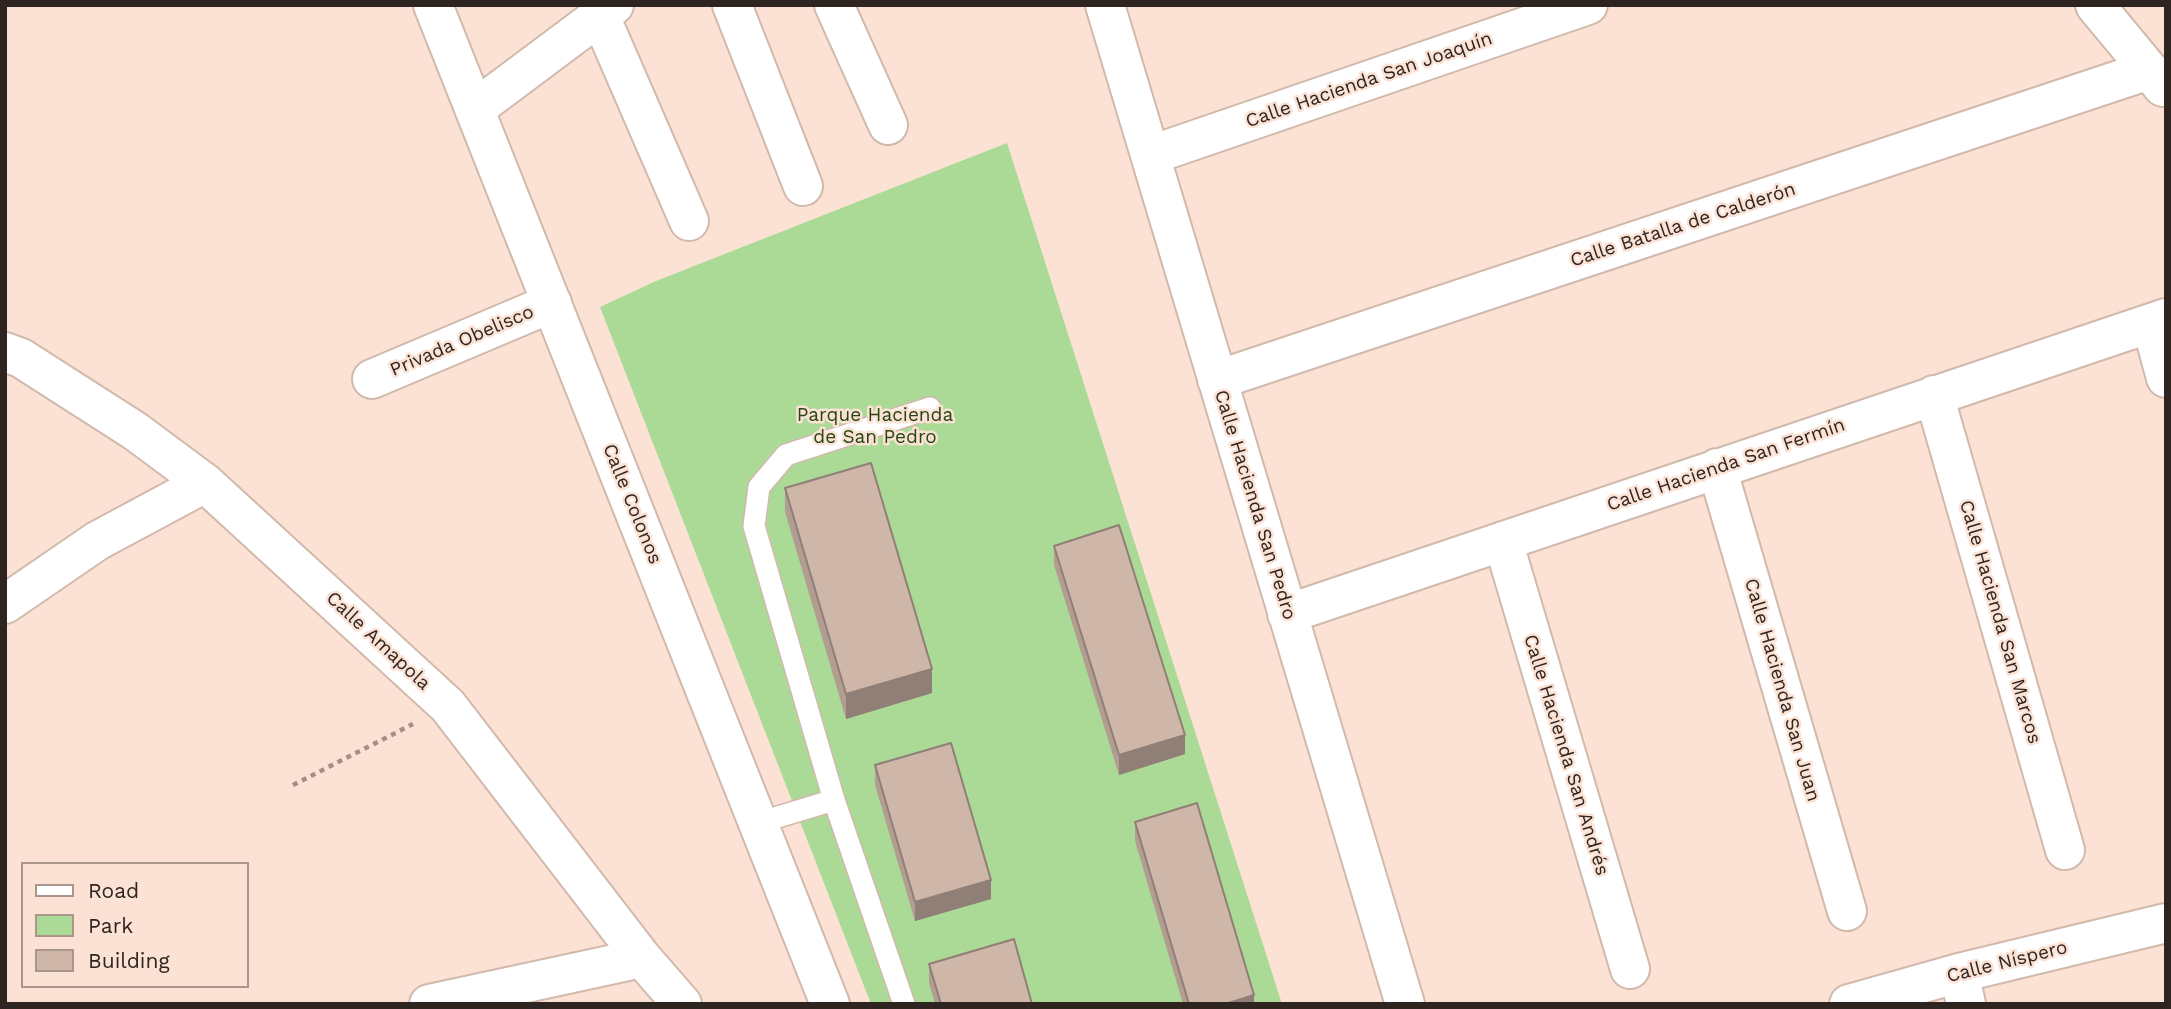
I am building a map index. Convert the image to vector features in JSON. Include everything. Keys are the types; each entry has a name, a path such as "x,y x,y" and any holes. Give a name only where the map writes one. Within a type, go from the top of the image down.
{"street":[{"name":"Calle Colonos","path":"433,5 830,1004"},
{"path":"732,5 803,186"},
{"path":"834,5 888,125"},
{"name":"Calle Hacienda San Pedro","path":"1105,5 1405,1004"},
{"name":"Calle Hacienda San Joaquín","path":"1151,155 1588,5"},
{"path":"2095,5 2157,81"},
{"path":"475,109 607,11 690,221"},
{"name":"Calle Batalla de Calderón","path":"1217,380 2157,81"},
{"name":"Privada Obelisco","path":"372,379 552,303"},
{"path":"2158,320 2166,378"},
{"name":"Calle Hacienda San Fermín","path":"1287,614 2158,320"},
{"name":"Calle Amapola","path":"5,352 21,358 135,431 205,483 448,706 642,958 682,1004"},
{"name":"Calle Hacienda San Marcos","path":"1934,395 2065,850"},
{"name":"Calle Hacienda San Juan","path":"1717,468 1847,911"},
{"path":"5,604 97,541 205,483"},
{"name":"Calle Hacienda San Andrés","path":"1503,541 1630,969"},
{"name":"Calle Níspero","path":"1849,1004 1963,988 2166,923"},
{"path":"429,1004 642,958"}],"lane":[{"path":"904,1004 834,800 754,526 759,487 786,455 930,408"},
{"path":"758,823 834,800"}],"path":[{"path":"293,785 448,706"}],"green space":[{"name":"Parque Hacienda de San Pedro","path":"1007,143 1282,1004 871,1004 600,307 656,281"}],"building":[{"path":"871,463 932,669 846,694 785,488"},
{"path":"1119,525 1185,735 1119,755 1054,546"},
{"path":"951,743 991,880 915,902 875,765"},
{"path":"1197,803 1254,995 1225,1004 1189,1004 1135,822"},
{"path":"1014,939 1032,1004 941,1004 929,964"}]}
